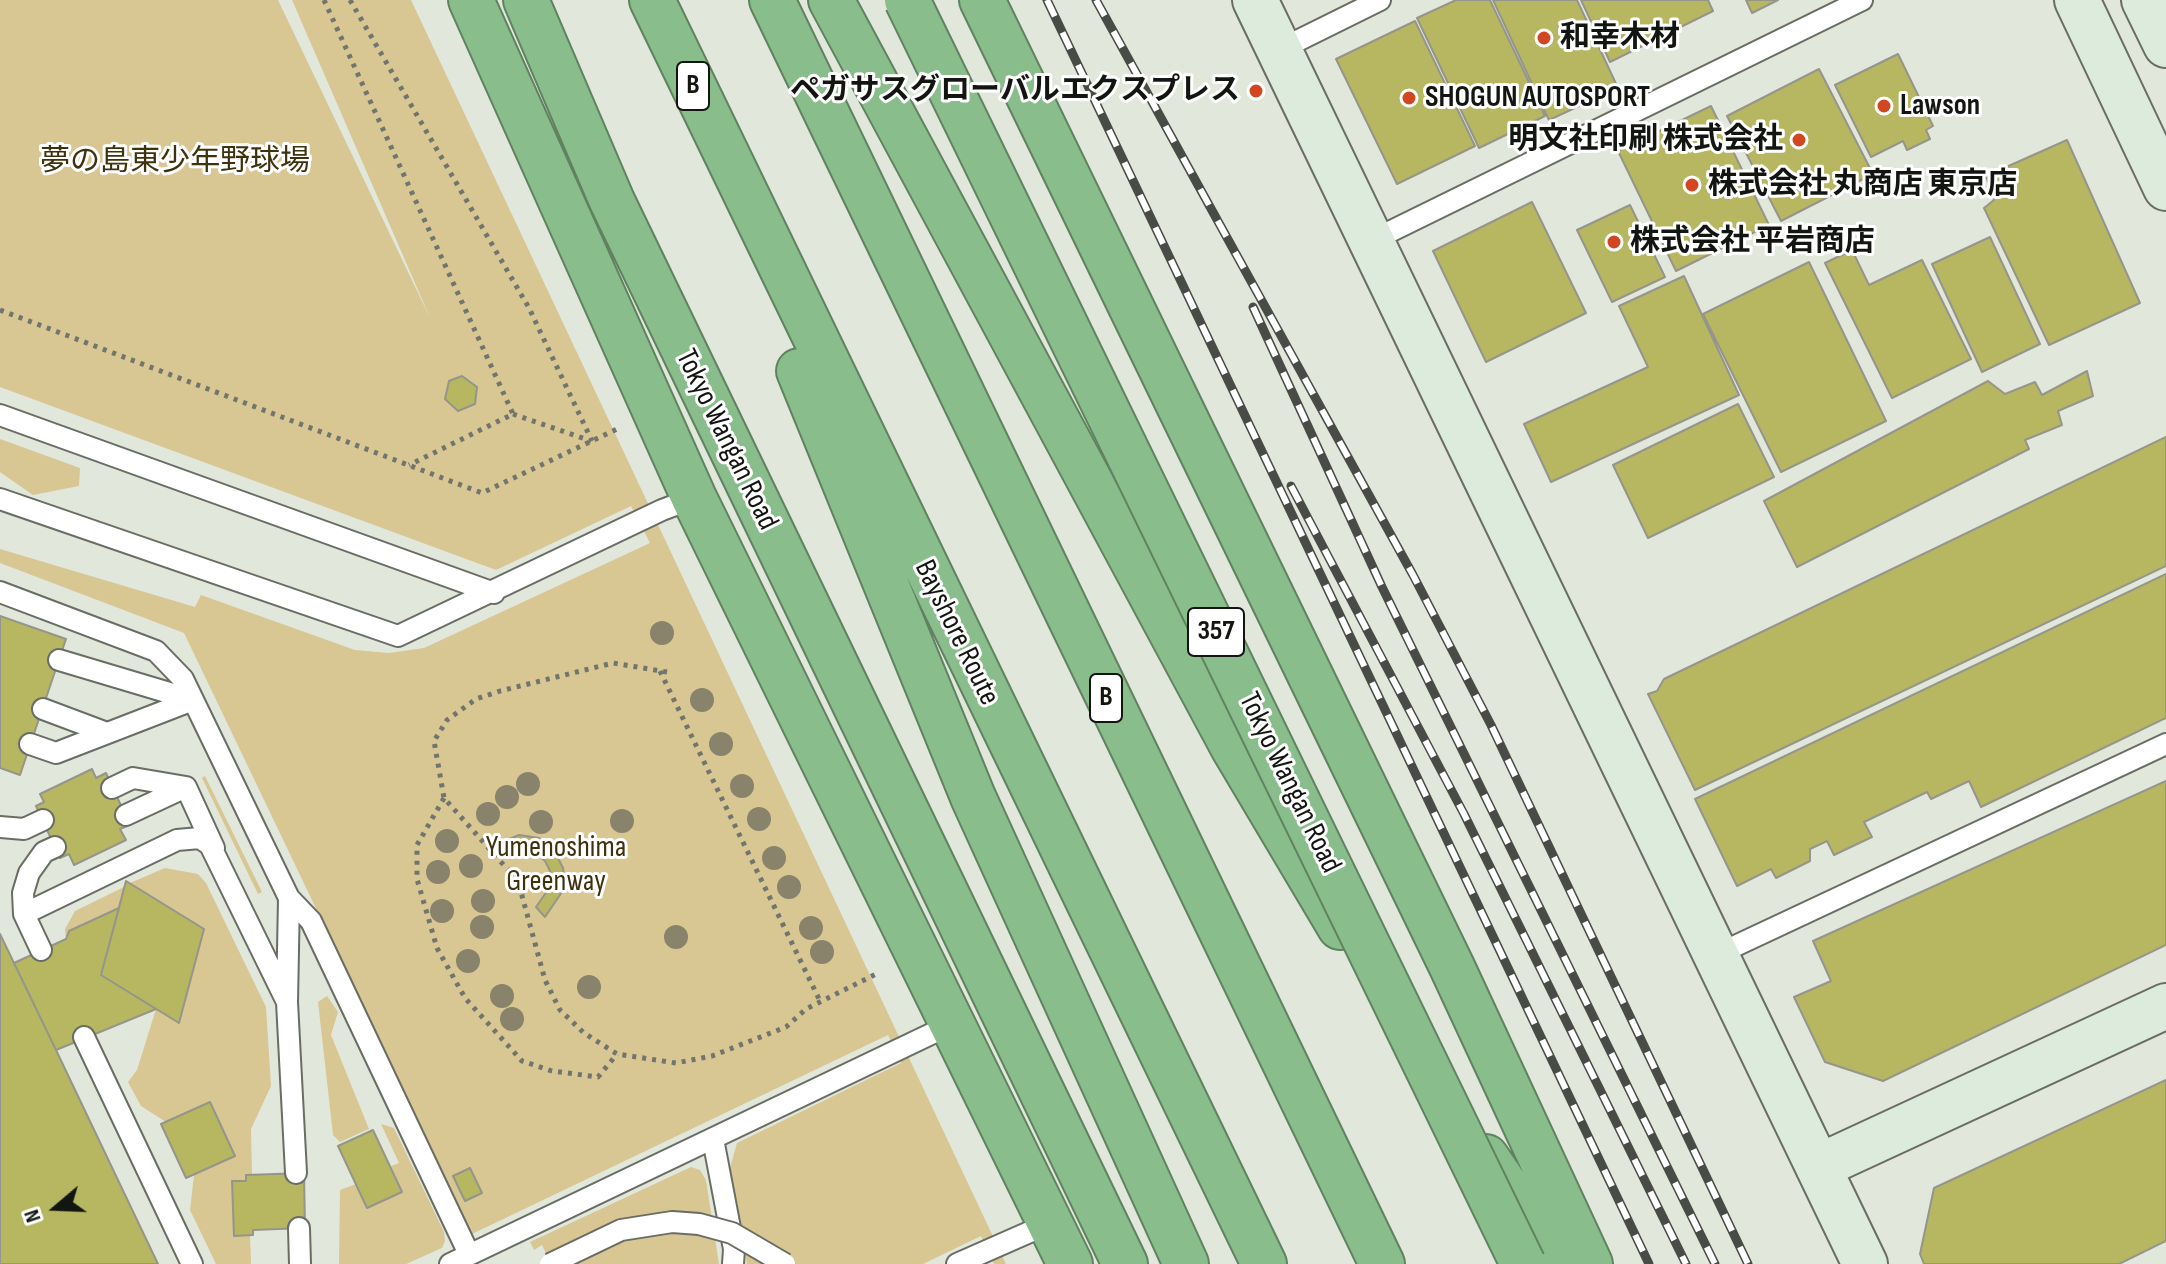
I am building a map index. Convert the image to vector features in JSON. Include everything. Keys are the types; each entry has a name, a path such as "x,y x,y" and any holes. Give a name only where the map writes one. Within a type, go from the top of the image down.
{"highway":[{"path":"471,0 694,498 1070,1264"},
{"name":"Tokyo Wangan Road","path":"526,0 619,216 1125,1264"},
{"name":"Bayshore Route","path":"652,0 1264,1264"},
{"name":"B","path":"772,0 832,131 1382,1264"},
{"path":"831,0 1233,747 1398,1024 1559,1264"},
{"name":"Tokyo Wangan Road","path":"907,0 1523,1264"},
{"name":"357","path":"982,0 1445,953 1590,1264"},
{"path":"734,171 764,282 973,797 1186,1264"}],"street":[{"path":"1255,0 1865,1264"},
{"path":"2077,0 2166,188"},
{"path":"2144,0 2166,45"},
{"path":"1818,1167 2166,1006"}],"lane":[{"path":"1279,50 1380,0"},
{"path":"1371,241 1862,0"},
{"path":"0,415 494,593"},
{"path":"0,499 398,636 494,593 662,510 694,498"},
{"path":"0,592 156,651 183,679 289,898 311,921 460,1259 954,1023"},
{"path":"59,660 193,700"},
{"path":"30,744 56,753 193,700"},
{"path":"43,709 107,733"},
{"path":"1716,955 2166,744"},
{"path":"112,788 133,778 186,787"},
{"path":"186,787 287,1002"},
{"path":"126,815 186,787"},
{"path":"0,827 24,829 43,820"},
{"path":"24,914 177,840 200,838 217,854"},
{"path":"41,950 24,914 23,893 29,873 44,852 55,847"},
{"path":"289,898 287,1002 296,1173"},
{"path":"84,1037 192,1264"},
{"path":"713,1139 734,1249 733,1264"},
{"path":"550,1264 621,1230 672,1222 699,1224 732,1233 785,1264"},
{"path":"957,1264 1050,1223"},
{"path":"299,1228 300,1264"}],"path":[{"path":"324,0 513,414"},
{"path":"350,0 529,308 592,441"},
{"path":"0,310 482,493 622,427"},
{"path":"408,465 513,414 592,441"},
{"path":"820,1001 664,672 613,663 476,699 447,720 434,741 444,798 518,881 545,980 560,1010 584,1033 617,1054 676,1063 712,1056 786,1027 820,1001 876,974"},
{"path":"444,798 417,845 417,879 437,948 465,998 522,1061 552,1071 598,1077 617,1054"}],"green space":[{"name":"Yumenoshima Greenway","path":"0,0 278,0 431,320 292,0 411,0 1006,1264 994,1264 981,1236 923,1264 747,1264 730,1168 737,1143 901,1063 888,1035 472,1234 184,633 0,563 0,549 195,607 201,595 355,650 389,653 424,648 650,543 631,506 496,570 0,387"},
{"path":"0,439 80,468 79,486 33,495 0,472"},
{"path":"205,776 262,892 258,894 202,778"},
{"path":"165,868 198,874 206,883 266,1007 271,1086 251,1129 252,1174 246,1175 246,1181 233,1181 235,1236 250,1235 251,1264 216,1264 190,1210 194,1175 234,1156 210,1102 166,1122 141,1106 128,1082 137,1070 156,1009 179,1023 204,930 130,883"},
{"path":"124,887 119,908 66,939 65,929 75,911"},
{"path":"327,996 338,1012 331,1035 369,1129 340,1142 333,1135 318,1002"},
{"path":"381,1124 394,1128 444,1232 445,1241 442,1248 406,1264 339,1264 340,1190 356,1184 367,1208 402,1192 391,1166 399,1163"},
{"path":"691,1167 700,1170 706,1180 719,1264 551,1264 542,1245 534,1250 530,1242"}],"building":[{"path":"1456,0 1490,0 1545,116 1479,148 1417,18"},
{"path":"1493,0 1577,0 1618,88 1549,120"},
{"path":"1581,0 1708,0 1713,11 1610,62"},
{"path":"1746,0 1778,0 1752,13"},
{"path":"1415,21 1475,146 1397,184 1336,59"},
{"name":"Lawson","path":"1898,54 1933,126 1926,130 1930,139 1907,150 1903,141 1871,157 1835,85"},
{"path":"1819,69 1873,174 1781,221 1727,116"},
{"path":"1711,106 1769,225 1676,271 1618,151"},
{"path":"2067,140 2140,303 2049,345 1984,208 1994,200 1986,176"},
{"path":"1532,202 1586,313 1486,362 1433,251"},
{"path":"1630,205 1665,277 1612,302 1577,230"},
{"path":"1990,237 2040,344 1982,372 1932,264"},
{"path":"1852,250 1869,285 1922,260 1971,359 1892,398 1825,263"},
{"path":"1809,262 1886,421 1781,472 1703,314"},
{"path":"1684,276 1739,395 1551,482 1524,424 1648,367 1619,306"},
{"path":"2087,371 2093,396 2058,411 2062,425 2025,440 2029,449 1797,567 1764,501 1988,381 2005,394 2035,382 2042,395"},
{"path":"462,376 477,387 475,404 458,411 445,399 449,381"},
{"path":"1738,404 1774,477 1648,538 1613,465"},
{"path":"2166,437 2166,566 1695,790 1648,694 1657,691 1664,679"},
{"path":"2166,574 2166,718 1981,807 1969,781 1931,799 1927,792 1864,822 1872,837 1834,855 1827,841 1810,849 1810,861 1776,878 1771,869 1737,886 1695,799"},
{"path":"0,616 66,639 20,775 0,768"},
{"path":"92,769 96,778 106,773 130,825 120,829 126,840 74,865 69,854 60,858 36,806 44,802 40,794"},
{"path":"2166,781 2166,945 1883,1081 1825,1062 1794,997 1831,981 1813,941"},
{"path":"519,835 539,838 557,856 563,868 565,882 562,892 545,917 536,907 552,884 551,873 545,861 533,851 511,849 507,840"},
{"path":"126,881 204,929 179,1023 101,975"},
{"path":"119,908 101,975 156,1009 56,1050 14,963 66,939 69,931"},
{"path":"0,934 56,1050 158,1264 0,1264"},
{"path":"2166,1080 2166,1241 2119,1264 1924,1264 1920,1254 1934,1188"},
{"path":"210,1102 235,1156 186,1178 161,1124"},
{"path":"373,1130 402,1192 367,1208 338,1146"},
{"path":"470,1168 482,1193 465,1201 453,1176"},
{"path":"304,1173 305,1228 253,1230 253,1235 234,1236 232,1181 246,1181 246,1175"}],"railway":[{"path":"1047,0 1649,1264"},
{"path":"1096,0 1413,575 1491,725 1748,1264"},
{"path":"1253,307 1382,587 1715,1264"},
{"path":"1291,486 1464,814 1686,1264"}],"place":[{"name":"和幸木材","path":"1544,38"},
{"name":"ペガサスグローバルエクスプレス","path":"1256,91"},
{"name":"SHOGUN AUTOSPORT","path":"1409,98"},
{"name":"Lawson","path":"1884,106"},
{"name":"明文社印刷 株式会社","path":"1799,140"},
{"name":"株式会社 丸商店 東京店","path":"1692,185"},
{"name":"株式会社 平岩商店","path":"1614,242"}],"park label":[{"name":"夢の島東少年野球場","path":"175,162"}]}
